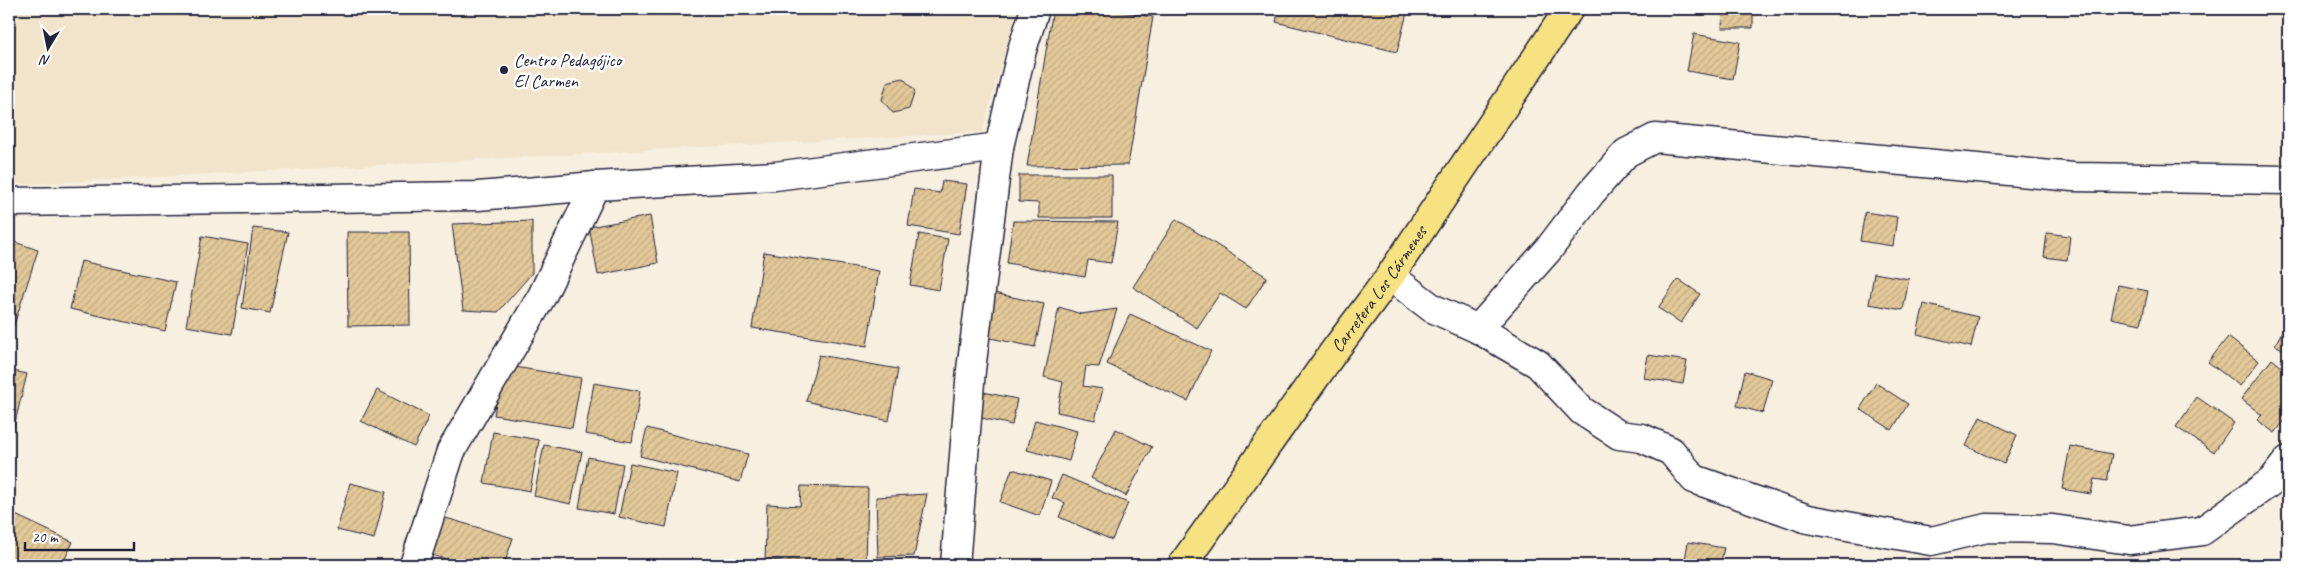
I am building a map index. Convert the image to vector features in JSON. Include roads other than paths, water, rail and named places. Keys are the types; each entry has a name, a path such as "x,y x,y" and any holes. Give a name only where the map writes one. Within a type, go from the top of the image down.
{"main road":[{"name":"Carretera Los Cármenes","path":"1182,565 1332,354 1390,276 1569,9"}],"street":[{"path":"954,565 971,370 999,147 1022,50 1036,9"},
{"path":"1478,329 1548,250 1590,193 1626,153 1655,138 2073,177 2288,180"},
{"path":"9,202 478,196 595,186 775,176 999,147"},
{"path":"414,565 451,451 542,296 595,186"},
{"path":"1390,276 1432,308 1478,329 1538,364 1582,411 1619,435 1642,438 1671,451 1694,480 1808,519 1931,541 1987,528 2053,529 2129,540 2202,531 2272,481 2288,460"}],"place":[{"name":"Centro Pedagójico El Carmen","path":"504,70"}]}
